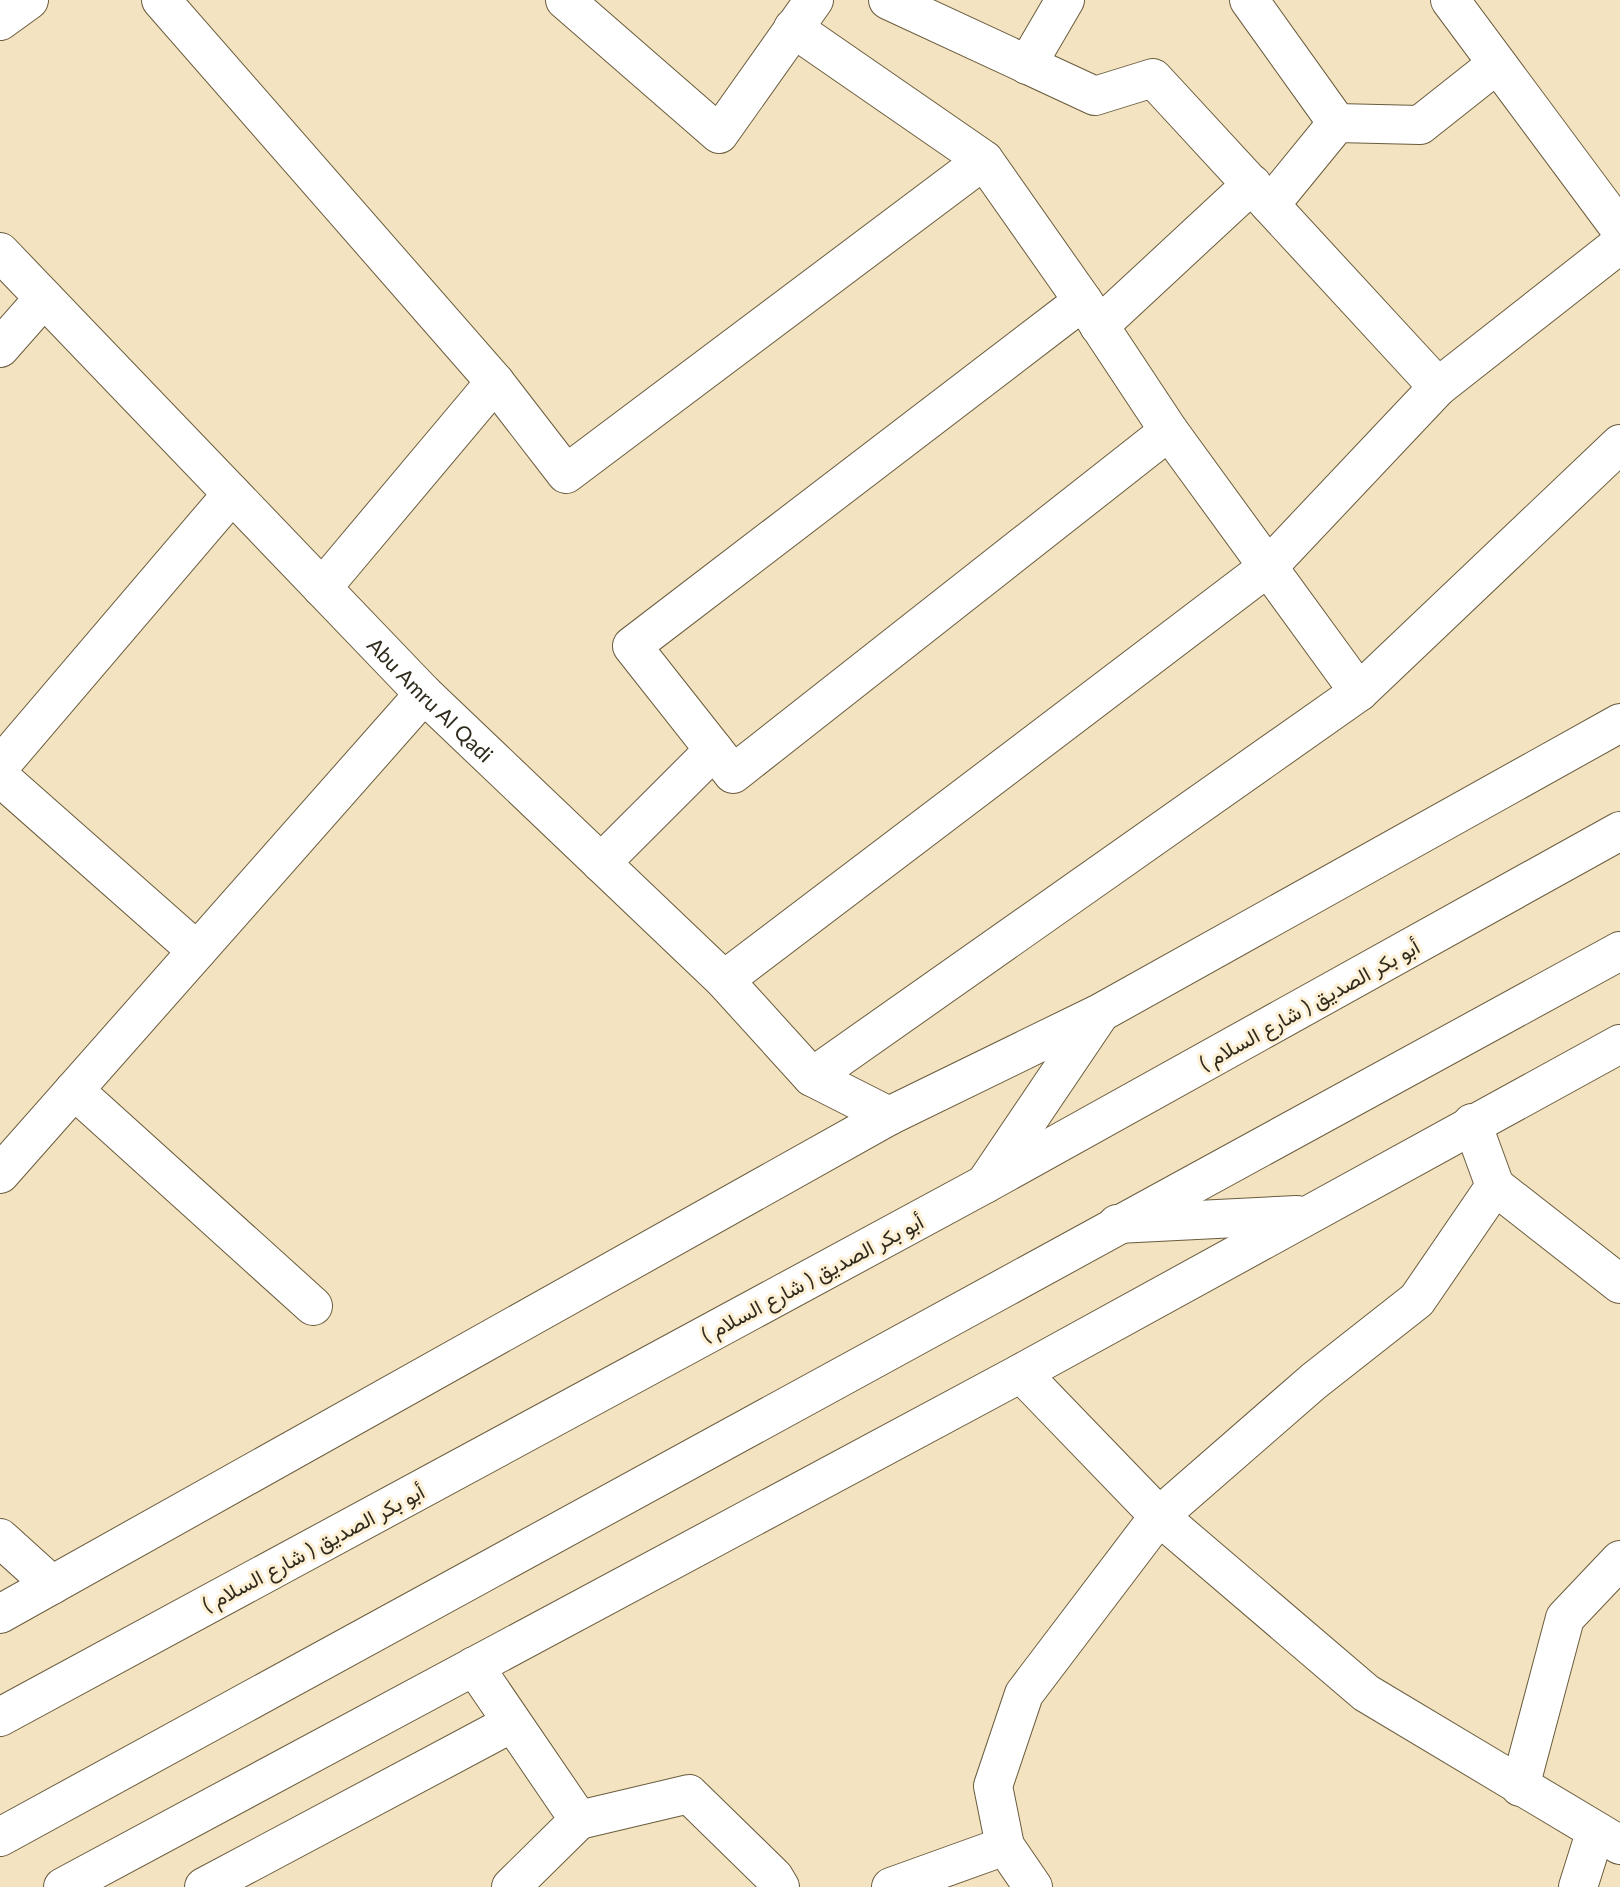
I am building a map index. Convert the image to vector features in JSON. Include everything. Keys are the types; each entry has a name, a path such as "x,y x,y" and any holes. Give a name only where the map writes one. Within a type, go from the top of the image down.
{"main road":[{"path":"0,21 29,0"},
{"path":"161,0 495,382 566,474 984,160"},
{"path":"565,0 719,134 804,14 984,160 1169,431 1359,692"},
{"path":"888,0 1095,96 1153,78 1438,387"},
{"path":"1027,65 1065,0"},
{"path":"1249,0 1337,123"},
{"path":"1450,0 1620,229"},
{"path":"1169,431 733,774 632,646 1261,194 1337,123 1420,125 1497,64"},
{"path":"724,980 1268,567 1438,387 1620,244"},
{"name":"Abu Amru Al Qadi","path":"0,252 424,694 724,980 812,1077 889,1116"},
{"path":"0,348 44,298"},
{"path":"322,588 495,382"},
{"path":"812,1077 1359,692 1620,444"},
{"path":"0,766 232,495"},
{"path":"0,1174 424,694"},
{"path":"0,1614 889,1116 1100,1013 1620,723"},
{"path":"601,863 714,750"},
{"path":"0,777 197,951"},
{"name":"( شارع السلام ) أبو بكر الصديق","path":"0,1717 985,1184 1620,831"},
{"path":"0,1837 1620,951"},
{"path":"985,1184 1100,1013"},
{"path":"63,1887 1021,1373 1620,1044"},
{"path":"74,1090 313,1306"},
{"path":"1472,1123 1495,1186 1620,1284"},
{"path":"1033,1887 1005,1846 993,1786 1024,1693 1159,1517 1314,1381 1416,1300 1495,1186"},
{"path":"1117,1224 1308,1214"},
{"path":"1021,1373 1159,1517 1366,1693 1608,1839 1578,1887"},
{"path":"0,1538 52,1585"},
{"path":"1520,1787 1565,1618 1620,1560"},
{"path":"474,1666 579,1820"},
{"path":"204,1887 512,1723"},
{"path":"511,1887 579,1820 689,1794 774,1877 779,1887"},
{"path":"891,1887 1005,1846"}]}
